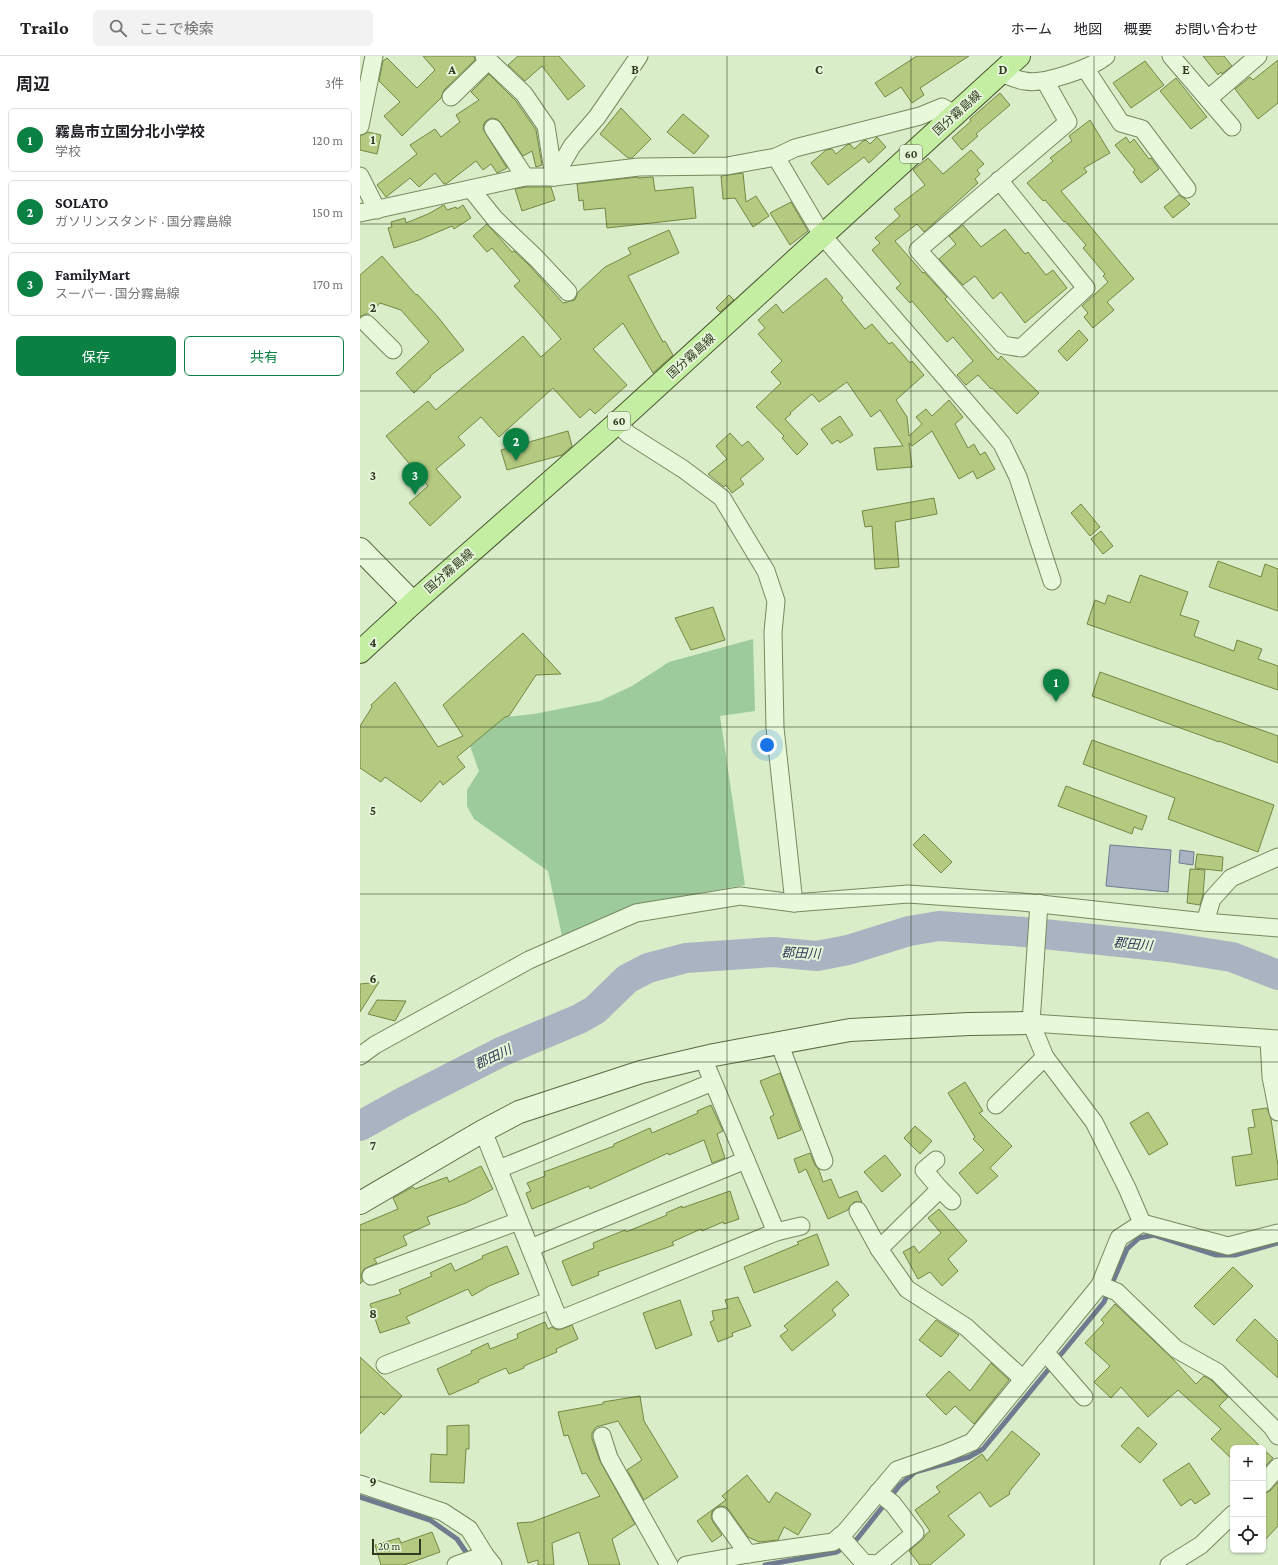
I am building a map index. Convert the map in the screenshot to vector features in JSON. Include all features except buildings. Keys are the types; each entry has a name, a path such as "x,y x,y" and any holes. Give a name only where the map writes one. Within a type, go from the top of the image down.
{"main road":[{"name":"国分霧島線","path":"360,652 413,603 617,423 1019,56"}],"street":[{"path":"360,126 374,56"},
{"path":"554,177 572,146 597,117 639,56"},
{"path":"1001,73 1025,81 1045,81 1085,68 1106,56"},
{"path":"1172,56 1232,127"},
{"path":"1208,99 1258,56"},
{"path":"451,97 486,58 524,94 546,126 554,177"},
{"path":"1085,68 1121,123 1142,130 1187,189"},
{"path":"999,180 1086,288 1021,348 1003,345 918,250 999,180 1068,122 1045,81"},
{"path":"360,214 525,177 554,177 639,167 726,166 776,157 795,148 920,116 942,106 955,114"},
{"path":"493,128 525,177"},
{"path":"776,157 822,235 1002,444 1018,477 1052,582"},
{"path":"360,176 377,210"},
{"path":"471,189 495,219 536,258 568,292"},
{"path":"367,324 393,350"},
{"path":"617,423 628,434 683,469 722,498 766,571 776,602 773,632 775,728 794,903"},
{"path":"360,549 413,603"},
{"path":"1205,922 1212,899 1231,878 1278,856"},
{"path":"360,1056 375,1045 529,960 636,913 740,896 794,903 908,894 1278,928"},
{"path":"1038,907 1031,1019 1045,1058 1094,1122 1127,1188 1142,1223"},
{"path":"360,1204 484,1131 520,1112 641,1072 703,1058 850,1030 969,1024 1031,1019 1274,1039 1271,1077 1278,1112"},
{"path":"779,1043 824,1161"},
{"path":"703,1058 776,1232"},
{"path":"996,1105 1045,1058"},
{"path":"499,1169 713,1082"},
{"path":"484,1131 559,1320 776,1232 801,1226"},
{"path":"530,1248 746,1160"},
{"path":"936,1160 924,1170 952,1201"},
{"path":"879,1249 940,1189"},
{"path":"858,1211 879,1249 907,1289 966,1328 1023,1379"},
{"path":"371,1276 519,1220"},
{"path":"687,1565 748,1554 833,1542 884,1497 897,1470 946,1453 972,1442 1023,1379 1107,1288 1119,1238 1142,1223 1228,1246 1278,1232"},
{"path":"1107,1288 1176,1349 1217,1372 1272,1426 1278,1436"},
{"path":"385,1365 551,1300"},
{"path":"1046,1354 1084,1397"},
{"path":"602,1436 610,1458 669,1565"},
{"path":"1266,1481 1278,1467"},
{"path":"360,1484 443,1512 470,1529 475,1561"},
{"path":"841,1536 864,1563 878,1564 915,1533 884,1497"},
{"path":"721,1516 748,1554"},
{"path":"1169,1565 1201,1545 1230,1517"}],"green space":[{"path":"753,639 755,711 720,716 745,885 632,905 562,936 548,871 474,819 467,806 467,790 479,771 470,746 505,717 534,714 600,701 632,686 669,662"}],"water":[{"path":"1110,845 1171,850 1168,892 1106,886"},
{"path":"1180,850 1194,852 1193,865 1179,863"}],"waterway":[{"name":"郡田川","path":"360,1126 403,1102 501,1052 579,1019 595,1010 627,979 648,968 686,958 773,952 817,956 848,950 909,931 939,926 1024,932 1168,947 1232,957 1278,975"},
{"path":"765,1565 837,1552 857,1539 900,1485 915,1472 969,1457 983,1449 1104,1302 1127,1249 1139,1238 1154,1235 1216,1255 1235,1255 1278,1243"},
{"path":"360,1497 430,1520 457,1539 470,1558"}],"place":[{"name":"SOLATO","path":"516,461"},
{"name":"FamilyMart","path":"415,495"},
{"name":"霧島市立国分北小学校","path":"1056,702"}]}
